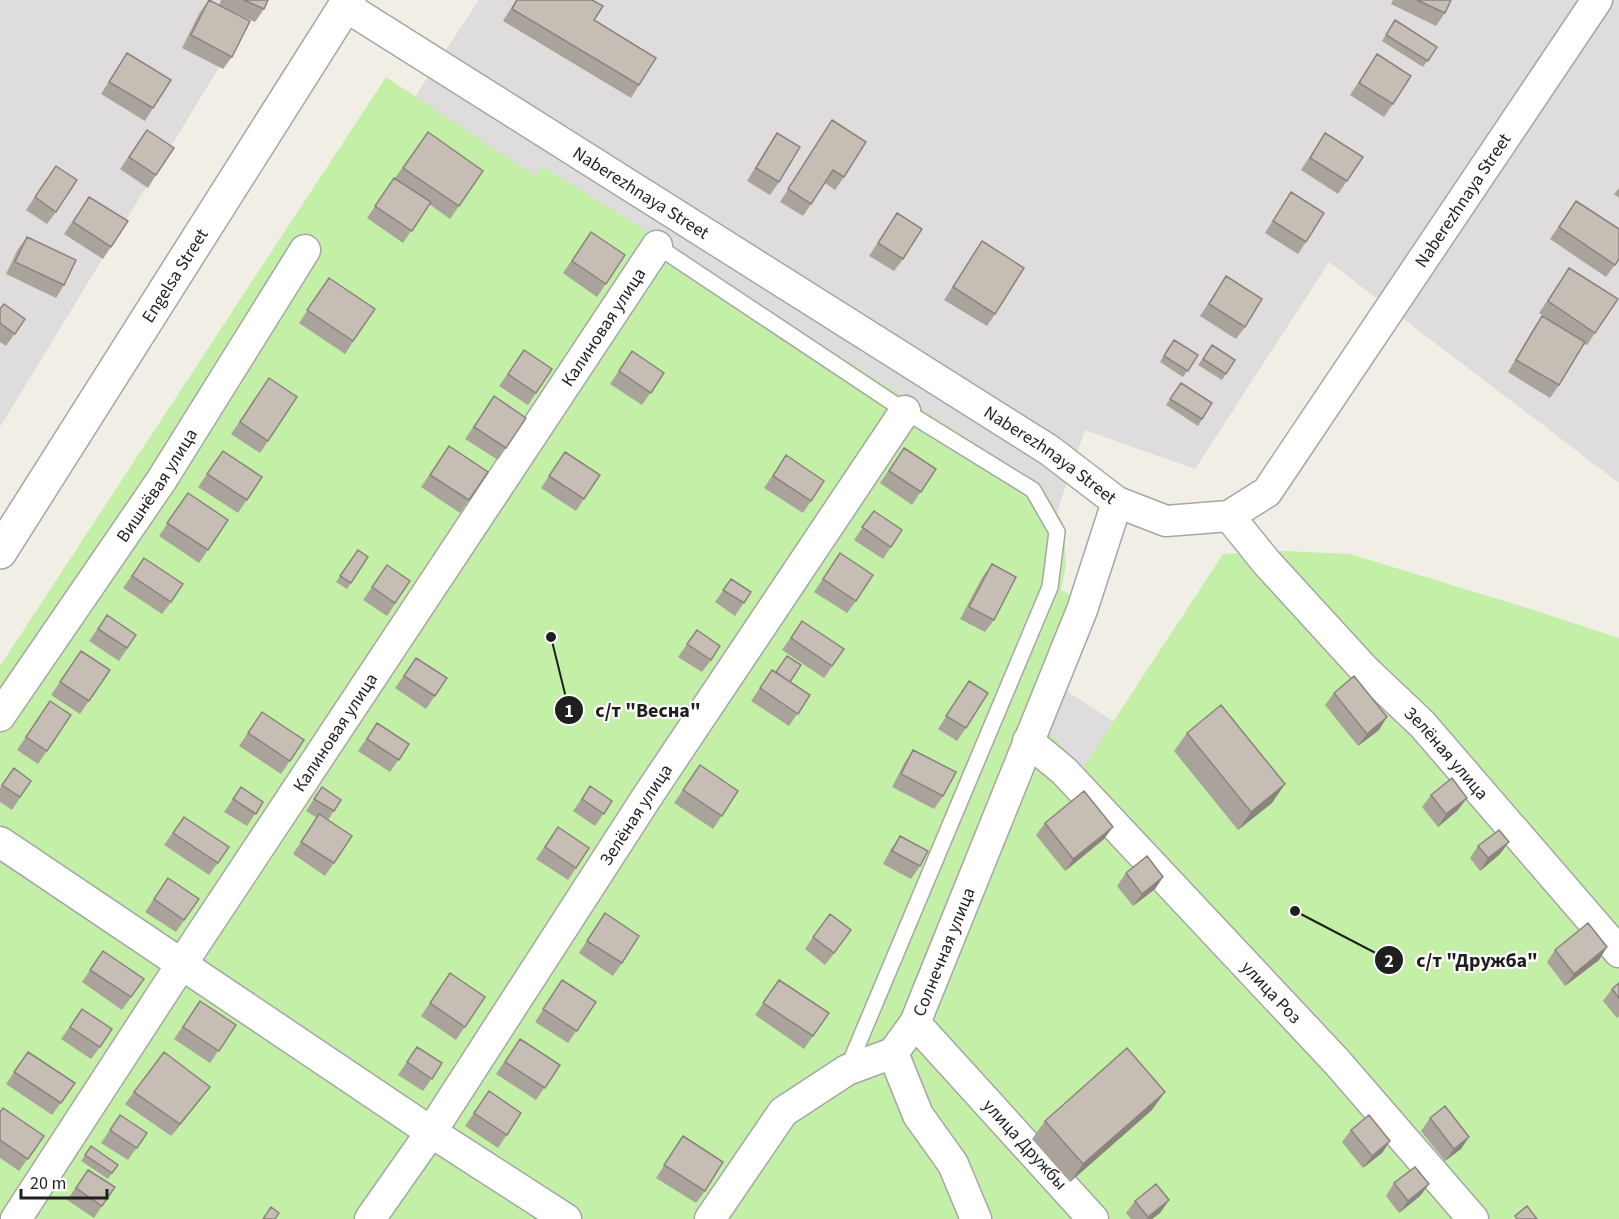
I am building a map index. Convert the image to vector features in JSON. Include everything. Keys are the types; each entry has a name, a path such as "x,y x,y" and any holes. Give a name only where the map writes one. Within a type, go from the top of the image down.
{"street":[{"name":"Naberezhnaya Street","path":"347,3 1049,450 1117,502 1166,521 1229,516 1267,492 1597,0"},
{"name":"Engelsa Street","path":"0,552 347,3"},
{"name":"Калиновая улица","path":"16,1219 180,965 657,246"},
{"name":"Вишнёвая улица","path":"0,716 161,481 305,250"},
{"name":"Зелёная улица","path":"370,1219 430,1132 647,797 905,411"},
{"name":"Солнечная улица","path":"893,1053 915,1023 1082,610 1117,502"},
{"name":"Зелёная улица","path":"1229,516 1267,563 1364,669 1422,724 1619,952"},
{"name":"улица Роз","path":"1028,741 1064,771 1336,1062 1473,1219"},
{"path":"0,842 430,1132 566,1219"},
{"name":"улица Дружбы","path":"915,1023 1093,1219"},
{"path":"710,1219 783,1112 847,1070 893,1053 918,1115 953,1164 976,1219"}],"lane":[{"path":"657,246 905,411 1033,490 1057,532 1050,587 847,1070"}],"shaded area":[{"path":"0,0 260,0 0,427"},
{"path":"479,0 1619,0 1619,483 1329,262 1195,469 1085,430 1009,653 1189,771 1619,1219 0,1219 0,747 314,250"}],"green space":[{"path":"386,77 535,176 542,166 653,235 1043,487 1063,523 1066,565 1061,590 1094,607 1048,731 1083,768 1223,554 1284,551 1350,554 1619,638 1619,1219 0,1219 0,666"}],"building":[{"path":"209,0 250,21 232,57 191,35"},
{"path":"244,0 268,0 264,9"},
{"path":"517,0 592,0 603,6 594,20 656,58 639,85 512,9"},
{"path":"1417,0 1451,0 1445,13"},
{"path":"1395,20 1437,47 1428,61 1386,35"},
{"path":"127,53 171,80 153,108 109,82"},
{"path":"1377,54 1411,76 1393,104 1359,83"},
{"path":"832,120 866,142 844,177 833,170 811,204 788,189"},
{"path":"147,130 174,148 156,175 129,157"},
{"path":"428,132 483,171 459,206 403,168"},
{"path":"777,133 800,147 779,182 756,168"},
{"path":"1325,133 1363,157 1347,181 1310,158"},
{"path":"56,166 77,180 56,212 35,197"},
{"path":"394,178 431,202 412,231 375,206"},
{"path":"1291,192 1324,213 1306,242 1273,221"},
{"path":"89,197 128,221 111,247 73,222"},
{"path":"1576,201 1619,229 1619,259 1615,265 1559,227"},
{"path":"897,213 922,229 903,259 878,243"},
{"path":"591,232 625,255 606,284 572,261"},
{"path":"27,237 76,260 64,285 15,262"},
{"path":"982,241 1024,268 995,314 953,287"},
{"path":"1569,268 1618,299 1595,333 1548,301"},
{"path":"1226,276 1262,299 1245,327 1209,304"},
{"path":"329,278 375,309 353,341 307,310"},
{"path":"4,304 25,319 15,334 0,323 0,309"},
{"path":"1542,316 1585,342 1559,385 1516,360"},
{"path":"1174,340 1198,355 1188,371 1164,356"},
{"path":"1212,345 1235,360 1226,374 1203,359"},
{"path":"524,350 552,369 536,393 508,374"},
{"path":"632,351 664,373 651,393 619,371"},
{"path":"269,378 297,397 268,441 240,422"},
{"path":"1181,383 1212,403 1202,419 1170,399"},
{"path":"494,396 526,418 506,448 474,427"},
{"path":"449,446 488,472 469,500 430,475"},
{"path":"904,448 936,469 921,492 889,471"},
{"path":"223,451 262,477 247,500 207,474"},
{"path":"565,452 600,475 584,499 549,476"},
{"path":"786,455 824,481 811,501 773,476"},
{"path":"188,493 228,520 208,550 167,523"},
{"path":"874,511 902,530 891,547 862,527"},
{"path":"358,550 368,557 351,583 340,576"},
{"path":"840,553 873,575 856,601 823,579"},
{"path":"144,558 183,584 171,602 132,576"},
{"path":"992,564 1016,577 994,620 969,607"},
{"path":"387,565 410,581 395,603 372,587"},
{"path":"731,579 751,592 744,603 723,590"},
{"path":"107,615 136,635 127,648 98,629"},
{"path":"802,621 844,649 832,666 791,638"},
{"path":"697,630 720,646 711,660 687,644"},
{"path":"81,651 110,670 89,701 60,682"},
{"path":"787,656 801,665 790,682 776,672"},
{"path":"416,658 447,678 435,696 404,676"},
{"path":"772,670 810,695 798,714 760,688"},
{"path":"1354,676 1387,717 1367,734 1334,693"},
{"path":"969,681 988,693 966,728 946,716"},
{"path":"50,701 71,715 47,751 26,737"},
{"path":"1221,705 1285,784 1251,812 1187,733"},
{"path":"262,712 304,740 290,761 248,733"},
{"path":"377,723 409,744 399,760 367,739"},
{"path":"913,750 956,772 943,796 901,774"},
{"path":"700,765 738,791 722,816 683,790"},
{"path":"14,768 31,781 20,797 2,785"},
{"path":"1452,778 1467,798 1446,814 1431,795"},
{"path":"590,786 612,801 604,814 582,799"},
{"path":"241,787 263,802 256,814 233,799"},
{"path":"322,787 341,800 334,811 314,799"},
{"path":"1084,791 1113,827 1073,859 1045,823"},
{"path":"319,814 352,836 334,863 301,842"},
{"path":"184,817 229,847 218,863 173,833"},
{"path":"558,827 589,848 576,868 545,847"},
{"path":"1499,830 1509,842 1488,858 1478,846"},
{"path":"900,836 928,851 920,866 892,851"},
{"path":"1147,856 1163,877 1142,894 1126,873"},
{"path":"168,878 199,899 184,920 154,899"},
{"path":"605,913 639,936 622,963 587,941"},
{"path":"830,914 851,930 834,953 813,937"},
{"path":"1588,923 1607,947 1574,974 1555,950"},
{"path":"103,951 144,979 131,997 90,970"},
{"path":"450,973 485,997 465,1027 430,1003"},
{"path":"562,980 596,1002 577,1031 543,1009"},
{"path":"779,980 829,1013 813,1036 763,1003"},
{"path":"1619,983 1619,998 1612,989"},
{"path":"200,1001 236,1025 219,1051 183,1027"},
{"path":"82,1009 112,1029 100,1047 70,1027"},
{"path":"520,1039 560,1065 545,1088 505,1062"},
{"path":"417,1047 442,1063 432,1079 407,1062"},
{"path":"1127,1048 1165,1092 1083,1164 1045,1121"},
{"path":"28,1052 75,1083 61,1103 14,1072"},
{"path":"164,1052 210,1087 180,1124 134,1092"},
{"path":"489,1091 521,1113 507,1135 474,1113"},
{"path":"1445,1106 1469,1137 1454,1149 1430,1118"},
{"path":"3,1108 44,1136 28,1159 0,1140 0,1112"},
{"path":"120,1115 147,1133 137,1148 110,1130"},
{"path":"1369,1115 1390,1141 1372,1156 1351,1130"},
{"path":"683,1136 723,1162 705,1191 664,1165"},
{"path":"91,1146 118,1165 112,1173 85,1155"},
{"path":"1415,1167 1429,1184 1408,1201 1394,1183"},
{"path":"88,1170 115,1187 102,1206 76,1188"},
{"path":"1156,1184 1169,1200 1148,1217 1135,1201"},
{"path":"1527,1206 1537,1219 1517,1219 1515,1216"},
{"path":"271,1207 279,1213 275,1219 263,1219"}],"place":[{"name":"с/т \"Весна\"","path":"551,637"},
{"name":"с/т \"Дружба\"","path":"1295,911"}]}
